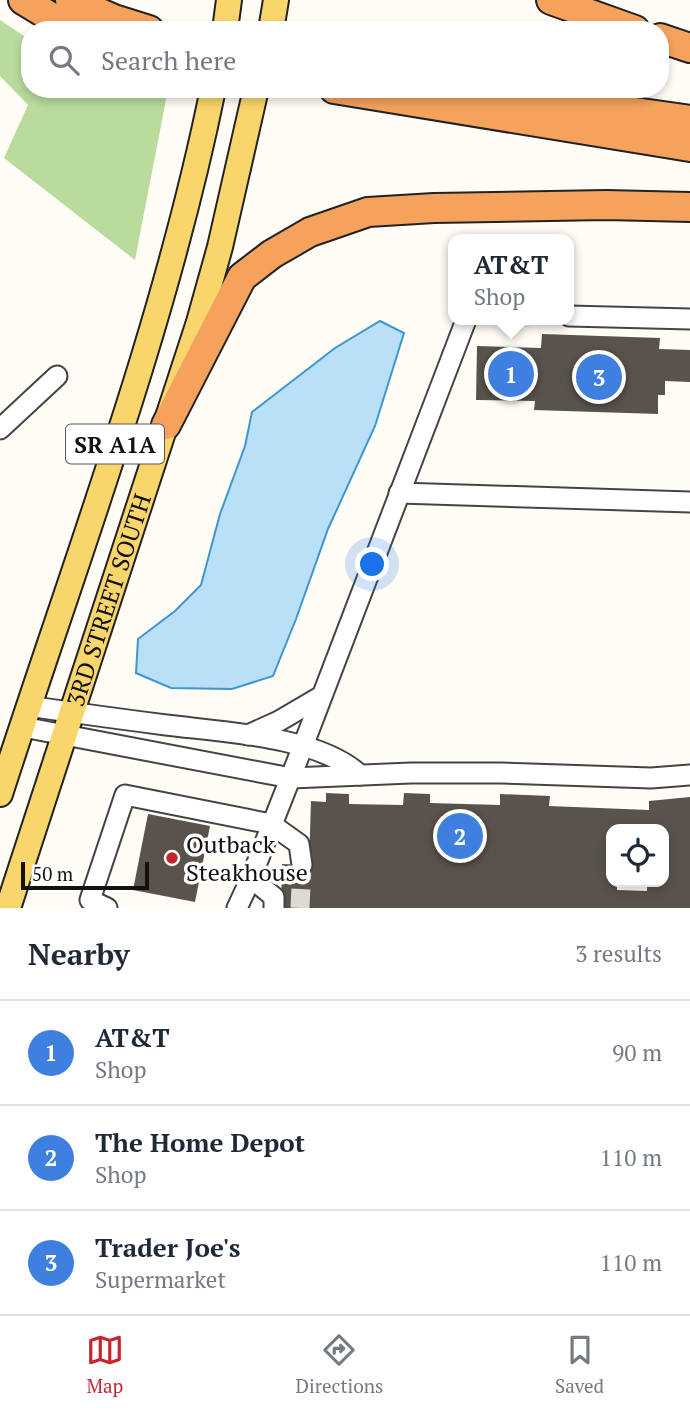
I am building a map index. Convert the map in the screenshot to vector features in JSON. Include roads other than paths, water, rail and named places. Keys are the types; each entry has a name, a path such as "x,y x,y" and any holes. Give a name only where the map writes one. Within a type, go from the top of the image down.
{"highway":[{"path":"23,0 59,21"},
{"path":"70,0 120,21"},
{"path":"551,0 610,21"},
{"path":"669,41 690,48"},
{"path":"389,98 690,147"},
{"path":"535,98 690,120"},
{"path":"166,425 242,277 272,254 310,232 368,212 421,208 606,205 690,207"}],"main road":[{"path":"226,21 229,0"},
{"path":"272,21 275,0"},
{"name":"3RD STREET SOUTH","path":"0,794 153,326 197,167 211,98"},
{"name":"3RD STREET SOUTH","path":"8,908 166,425 220,247 254,98"}],"street":[{"path":"574,316 690,319"},
{"path":"237,908 303,746 464,325"},
{"path":"0,429 57,376"},
{"path":"399,493 690,502"},
{"path":"248,735 279,722 320,697"},
{"path":"25,716 72,713 248,735 328,754 349,765 360,775"},
{"path":"25,716 64,736 290,778 501,773 651,778 690,775"},
{"path":"107,908 90,900 125,795 271,824 299,844 302,864"},
{"path":"251,878 274,897 274,908"}],"water":[{"path":"380,321 404,333 375,426 328,529 273,676 232,689 171,688 136,673 138,639 175,611 201,585 220,514 245,446 252,412 335,348"}],"tunnel":[{"path":"300,908 302,865"}],"place":[{"name":"AT&T","path":"511,374"},
{"name":"Trader Joe's","path":"599,377"},
{"name":"The Home Depot","path":"460,836"},
{"name":"Outback Steakhouse","path":"172,858"}]}
